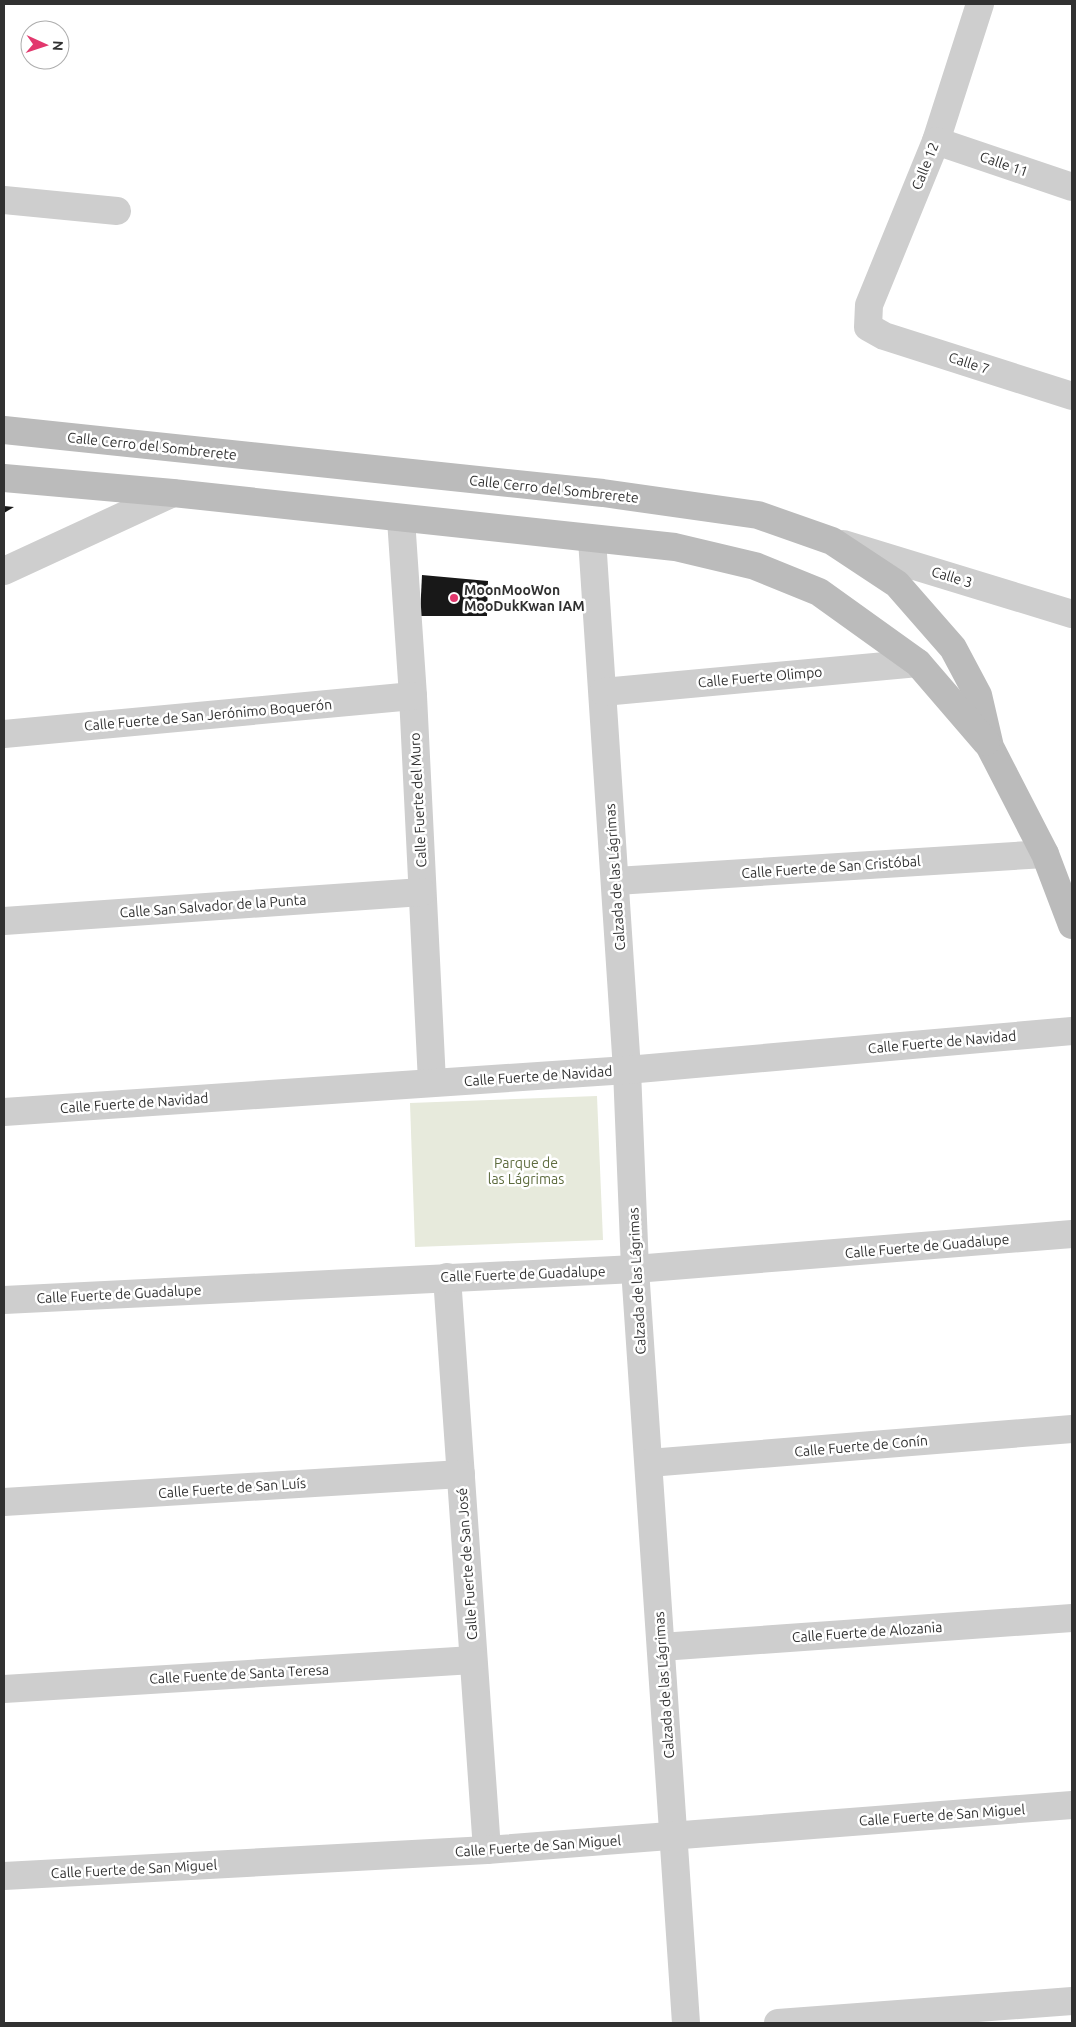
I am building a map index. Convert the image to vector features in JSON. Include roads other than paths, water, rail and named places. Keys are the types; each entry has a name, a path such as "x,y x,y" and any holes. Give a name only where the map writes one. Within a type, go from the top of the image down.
{"street":[{"name":"Calle 12","path":"868,327 869,305 936,141 980,4"},
{"name":"Calle 11","path":"936,141 1072,188"},
{"path":"4,200 117,211"},
{"name":"Calle 7","path":"868,327 884,336 1072,396"},
{"name":"Calle Cerro del Sombrerete","path":"4,430 603,493 758,515 832,541 897,584 953,648 978,695 990,747"},
{"name":"Calle Cerro del Sombrerete","path":"4,478 173,493 675,547 755,566 820,592 918,662 990,747 1045,854 1072,925"},
{"path":"4,571 173,493"},
{"name":"Calle Fuerte del Muro","path":"401,519 413,696 432,1082"},
{"name":"Calzada de las Lágrimas","path":"592,539 616,881 627,1070 635,1269 686,2023"},
{"name":"Calle 3","path":"832,541 1072,614"},
{"name":"Calle Fuerte Olimpo","path":"603,692 918,662"},
{"name":"Calle Fuerte de San Jerónimo Boquerón","path":"4,734 413,696"},
{"name":"Calle Fuerte de San Cristóbal","path":"616,881 1045,854"},
{"name":"Calle San Salvador de la Punta","path":"4,920 422,892"},
{"name":"Calle Fuerte de Navidad","path":"4,1112 627,1070 1072,1031"},
{"name":"Calle Fuerte de Guadalupe","path":"4,1300 635,1269 1072,1234"},
{"name":"Calle Fuerte de San José","path":"447,1277 487,1850"},
{"name":"Calle Fuerte de Conín","path":"649,1463 1072,1429"},
{"name":"Calle Fuerte de San Luís","path":"4,1502 461,1474"},
{"name":"Calle Fuerte de Alozania","path":"661,1647 1072,1618"},
{"name":"Calle Fuente de Santa Teresa","path":"4,1689 474,1660"},
{"name":"Calle Fuerte de San Miguel","path":"4,1876 487,1850 1072,1806"},
{"path":"778,2023 878,2019 1072,2001"}],"place":[{"name":"MoonMooWon MooDukKwan IAM","path":"454,598"}],"park label":[{"name":"Parque de las Lágrimas","path":"526,1172"}]}
